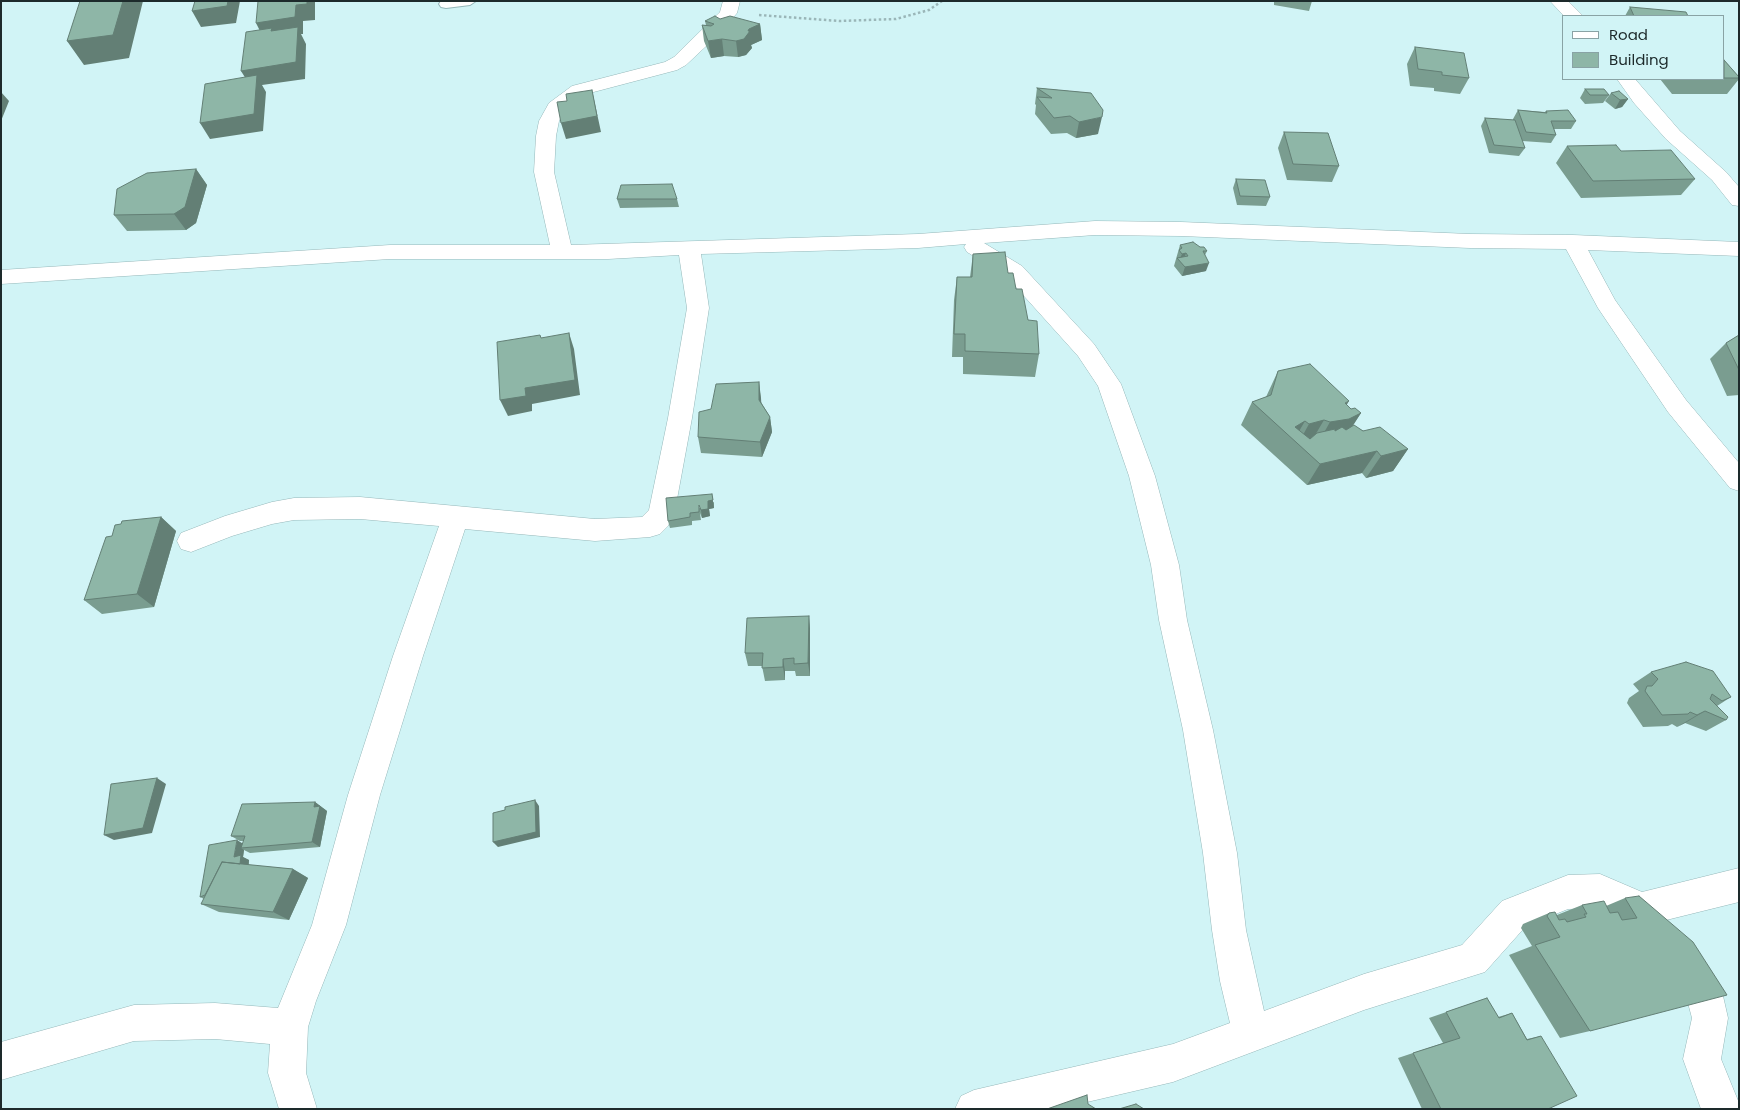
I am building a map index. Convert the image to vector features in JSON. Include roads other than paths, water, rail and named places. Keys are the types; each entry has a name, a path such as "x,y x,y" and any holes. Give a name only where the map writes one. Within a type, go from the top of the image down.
{"street":[{"path":"1558,1 1573,15"},
{"path":"562,252 544,172 546,136 549,121 556,108 579,90 664,68 680,62 713,30 730,7"},
{"path":"1627,80 1641,100 1673,135 1720,176 1739,200"},
{"path":"1,276 390,252 562,252 964,239 1095,228 1250,231 1470,241 1573,242 1739,249"},
{"path":"964,239 1014,271 1086,350 1109,384 1116,402 1142,476 1165,565 1173,620 1198,730 1220,853 1229,930 1238,981 1251,1033"},
{"path":"1573,242 1606,303 1677,406 1739,481"},
{"path":"190,541 225,527 272,513 294,509 360,508 595,530 650,526 659,518 662,510 680,418 698,308 688,247"},
{"path":"298,1109 287,1073 286,1052 290,1027 298,1001 329,925 364,796 408,656 456,517"},
{"path":"1642,909 1739,885"},
{"path":"974,1109 1173,1063 1364,992 1474,960 1514,913 1568,892 1600,891 1642,909 1668,942 1705,996 1710,1018 1702,1059 1722,1109"},
{"path":"1,1061 134,1023 214,1021 290,1027"}],"lane":[{"path":"446,4 470,1"}]}
